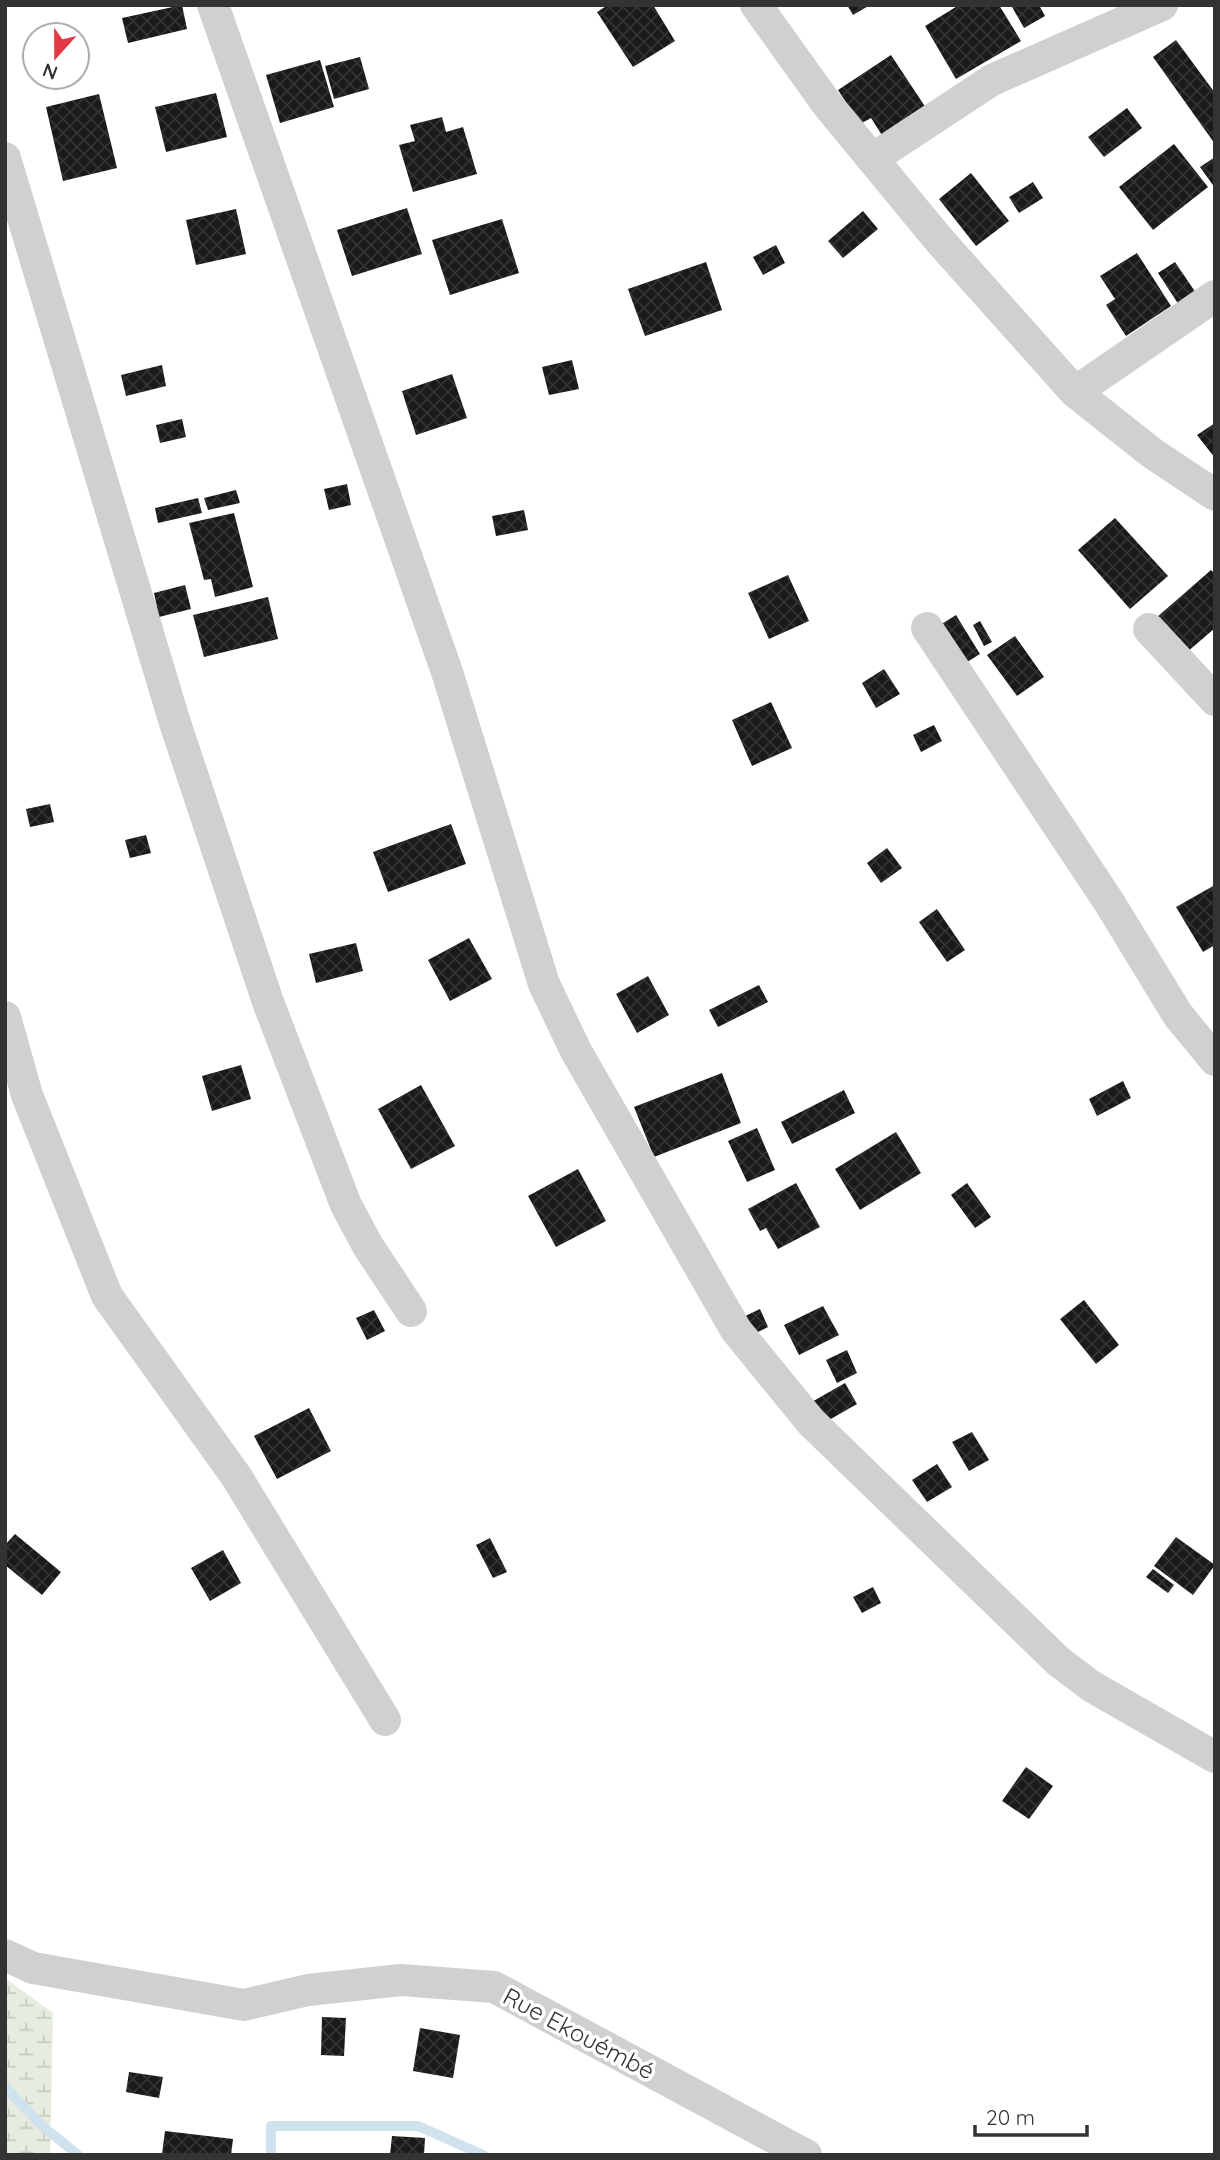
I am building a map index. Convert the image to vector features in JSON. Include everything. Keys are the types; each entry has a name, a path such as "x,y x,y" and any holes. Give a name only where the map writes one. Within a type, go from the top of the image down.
{"street":[{"path":"213,5 447,672 544,984 576,1051 736,1330 811,1422 1058,1661 1091,1686 1215,1757"},
{"path":"756,5 827,104 872,159 967,272 1074,392 1152,453 1215,495"},
{"path":"872,159 992,80 1162,5"},
{"path":"5,158 175,723 268,1002 346,1205 368,1246 411,1311"},
{"path":"1074,392 1215,296"},
{"path":"928,628 1109,902 1178,1015 1215,1060"},
{"path":"1149,629 1215,700"},
{"path":"5,1017 27,1095 107,1296 236,1476 385,1720"},
{"name":"Rue Ekouémbé","path":"5,1955 33,1968 244,2005 308,1990 401,1980 494,1987 806,2155"}],"green space":[{"path":"5,1978 53,2013 50,2155 5,2155"}],"building":[{"path":"182,5 187,29 128,43 122,18"},
{"path":"608,5 653,5 675,41 633,67 597,12"},
{"path":"847,5 870,5 853,15"},
{"path":"959,5 999,5 1021,41 956,79 925,26"},
{"path":"1011,5 1039,5 1045,16 1024,28"},
{"path":"1176,40 1215,93 1215,144 1153,57"},
{"path":"891,55 930,114 887,143 871,118 860,124 838,90"},
{"path":"360,57 369,89 334,99 325,66"},
{"path":"320,60 334,107 280,123 266,75"},
{"path":"216,93 227,137 166,152 155,107"},
{"path":"99,94 117,168 63,181 46,107"},
{"path":"1127,108 1142,128 1104,157 1088,137"},
{"path":"442,117 446,132 463,127 477,174 413,192 399,145 415,141 410,125"},
{"path":"1174,144 1208,187 1153,230 1119,187"},
{"path":"1215,157 1215,188 1200,167"},
{"path":"971,173 1009,221 976,246 939,199"},
{"path":"1033,182 1043,198 1019,213 1009,197"},
{"path":"407,208 422,254 352,276 337,230"},
{"path":"236,209 246,254 196,265 186,220"},
{"path":"863,211 878,229 843,258 828,241"},
{"path":"502,219 519,273 450,295 432,240"},
{"path":"776,245 785,263 763,275 753,257"},
{"path":"1137,253 1171,306 1126,336 1106,305 1115,299 1100,276"},
{"path":"706,262 722,310 645,336 628,289"},
{"path":"1175,262 1196,293 1179,305 1158,273"},
{"path":"572,360 579,389 549,395 542,367"},
{"path":"162,365 166,386 126,396 121,375"},
{"path":"452,374 467,418 416,435 402,391"},
{"path":"182,419 186,437 160,443 156,425"},
{"path":"1215,423 1215,458 1197,435"},
{"path":"347,484 351,505 329,510 324,489"},
{"path":"236,490 240,503 208,510 204,498"},
{"path":"198,498 202,513 158,523 155,508"},
{"path":"524,510 528,530 496,536 492,516"},
{"path":"234,513 253,587 215,597 211,579 204,580 189,523"},
{"path":"1115,518 1168,576 1130,609 1078,550"},
{"path":"1211,570 1215,574 1215,628 1186,653 1156,618"},
{"path":"788,575 809,621 769,639 748,593"},
{"path":"185,585 191,609 159,617 154,593"},
{"path":"268,597 278,639 204,657 193,615"},
{"path":"956,615 980,654 964,664 940,625"},
{"path":"980,621 992,642 984,646 973,625"},
{"path":"1015,636 1044,677 1017,696 987,655"},
{"path":"884,669 900,694 876,708 862,683"},
{"path":"771,702 792,748 752,766 732,720"},
{"path":"934,725 942,741 921,752 913,735"},
{"path":"50,804 54,822 30,827 26,809"},
{"path":"451,824 466,864 388,892 373,852"},
{"path":"146,835 151,853 130,858 125,840"},
{"path":"887,848 902,868 881,883 867,863"},
{"path":"1215,885 1215,945 1203,952 1176,907"},
{"path":"937,909 965,950 947,962 919,922"},
{"path":"469,938 492,979 450,1001 428,960"},
{"path":"356,943 363,971 316,983 309,954"},
{"path":"648,976 669,1015 637,1033 616,994"},
{"path":"759,985 768,1002 718,1027 709,1010"},
{"path":"241,1065 251,1099 212,1111 202,1076"},
{"path":"722,1073 741,1123 654,1157 634,1107"},
{"path":"1123,1081 1131,1098 1097,1116 1089,1099"},
{"path":"421,1085 455,1146 411,1169 378,1109"},
{"path":"844,1090 855,1113 792,1144 781,1122"},
{"path":"757,1128 775,1170 747,1182 728,1141"},
{"path":"896,1132 921,1173 860,1210 835,1169"},
{"path":"578,1169 606,1221 556,1247 528,1196"},
{"path":"796,1183 820,1227 778,1249 766,1228 760,1231 748,1209"},
{"path":"967,1183 991,1217 975,1228 951,1195"},
{"path":"1084,1300 1119,1345 1096,1364 1060,1319"},
{"path":"823,1306 839,1335 799,1355 784,1325"},
{"path":"760,1309 768,1327 748,1337 739,1319"},
{"path":"374,1310 385,1331 367,1340 356,1318"},
{"path":"847,1350 857,1373 837,1383 826,1360"},
{"path":"845,1383 857,1404 822,1424 810,1403"},
{"path":"309,1408 331,1451 277,1479 254,1436"},
{"path":"972,1432 989,1460 969,1471 952,1442"},
{"path":"937,1464 952,1487 927,1502 912,1480"},
{"path":"15,1534 61,1572 42,1595 5,1565 5,1545"},
{"path":"1176,1537 1215,1565 1193,1595 1154,1566"},
{"path":"490,1538 507,1572 493,1578 476,1545"},
{"path":"223,1550 241,1583 210,1601 191,1568"},
{"path":"1153,1569 1174,1585 1168,1593 1146,1577"},
{"path":"873,1587 881,1603 862,1613 853,1597"},
{"path":"1026,1767 1053,1786 1029,1819 1002,1801"},
{"path":"322,2017 346,2018 344,2056 321,2055"},
{"path":"420,2028 460,2035 453,2078 413,2071"},
{"path":"129,2072 163,2077 159,2098 126,2092"},
{"path":"165,2131 233,2139 231,2155 162,2154"},
{"path":"392,2136 425,2138 424,2155 390,2155"}],"waterway":[{"path":"5,2087 40,2124 78,2155"},
{"path":"271,2155 271,2126 418,2126 483,2155"}]}
